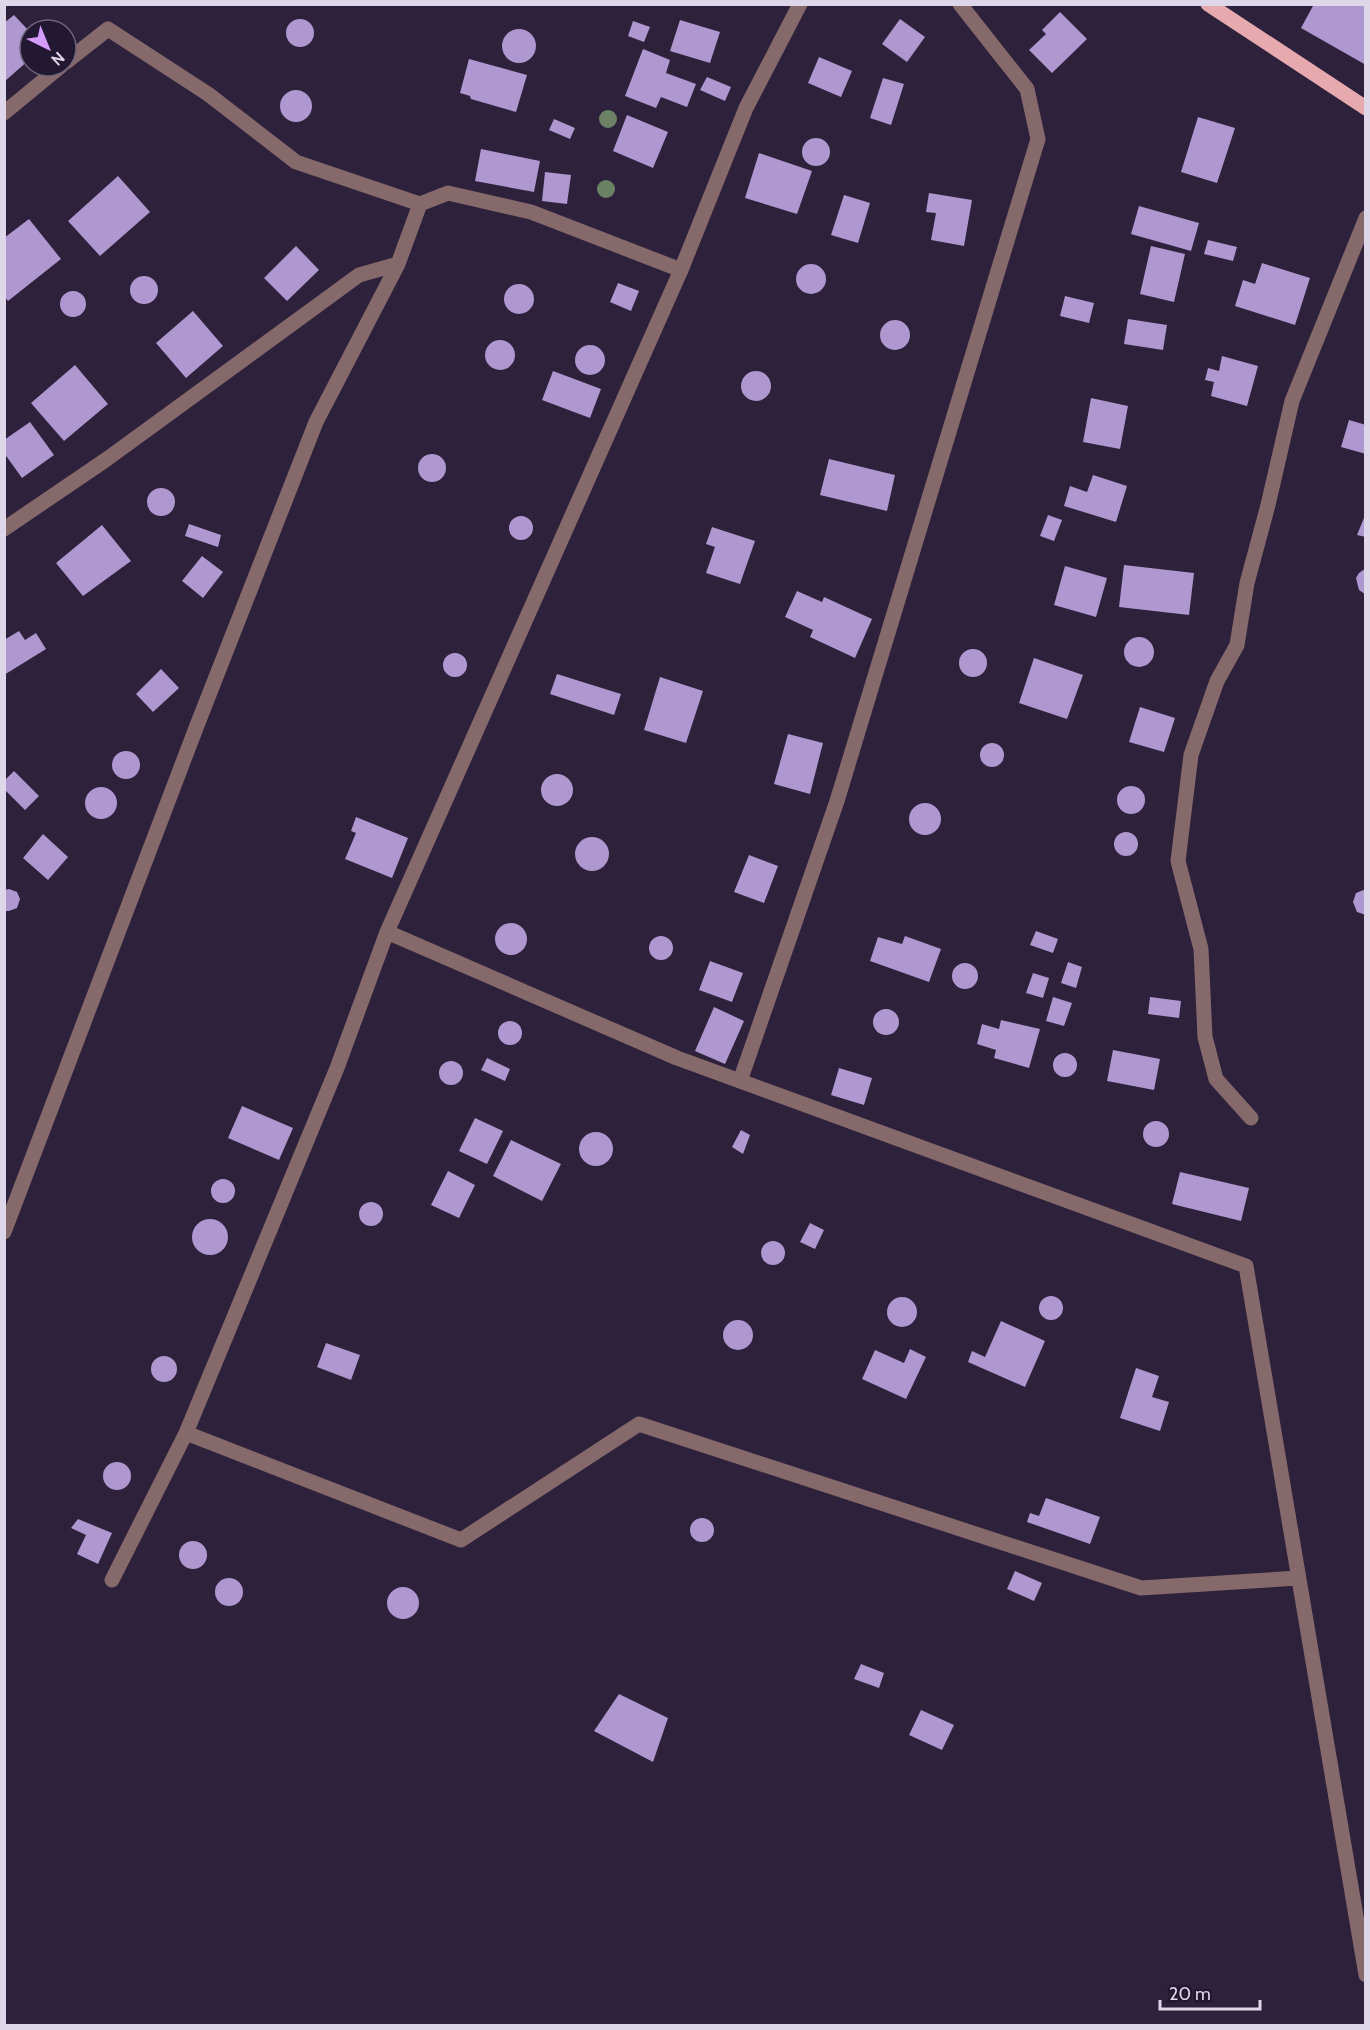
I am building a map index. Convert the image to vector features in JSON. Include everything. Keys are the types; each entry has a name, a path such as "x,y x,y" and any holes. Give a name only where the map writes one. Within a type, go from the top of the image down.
{"main road":[{"path":"1208,4 1365,108"}],"street":[{"path":"112,1580 186,1433 337,1068 387,932 681,270 746,108 800,4"},
{"path":"740,1081 837,801 1038,139 1027,89 960,4"},
{"path":"78,53 108,29 208,94 296,162 420,204 448,193 531,212 681,270"},
{"path":"4,113 46,78"},
{"path":"4,1232 196,728 316,422 398,264 420,204"},
{"path":"1251,1118 1216,1079 1205,1037 1201,949 1178,861 1191,755 1217,681 1237,645 1247,583 1292,401 1365,218"},
{"path":"4,529 107,459 359,275 398,264"},
{"path":"387,932 676,1058 1246,1266 1365,1976"},
{"path":"186,1433 461,1540 639,1424 1141,1588 1298,1578"}],"building":[{"path":"1314,4 1366,4 1366,65 1301,28"},
{"path":"1060,12 1087,39 1052,73 1029,50 1046,34 1042,30"},
{"path":"14,15 18,19 18,70 4,82 4,23"},
{"path":"300,19 310,23 314,33 310,43 300,47 290,43 286,33 290,23"},
{"path":"900,19 925,37 907,62 882,44"},
{"path":"680,20 720,32 710,63 670,51"},
{"path":"633,21 650,27 644,42 628,36"},
{"path":"519,29 531,34 536,46 531,58 519,63 507,58 502,46 507,34"},
{"path":"643,49 670,60 666,73 696,84 687,107 661,97 656,108 625,96"},
{"path":"819,57 852,71 841,97 808,83"},
{"path":"469,59 527,75 516,112 471,99 470,96 460,93"},
{"path":"707,77 731,87 725,101 700,90"},
{"path":"883,78 904,84 891,125 870,118"},
{"path":"296,90 307,95 312,106 307,117 296,122 285,117 280,106 285,95"},
{"path":"627,115 668,132 653,168 613,151"},
{"path":"1198,117 1235,128 1217,183 1181,172"},
{"path":"554,119 575,128 570,139 549,130"},
{"path":"816,138 826,142 830,152 826,162 816,166 806,162 802,152 806,142"},
{"path":"481,149 540,161 534,192 475,181"},
{"path":"759,153 812,171 797,214 745,198"},
{"path":"545,172 571,175 567,204 542,201"},
{"path":"118,176 150,212 100,256 68,221"},
{"path":"929,193 972,200 964,246 931,240 936,213 926,212"},
{"path":"844,195 870,203 858,243 831,235"},
{"path":"1139,206 1199,223 1191,251 1131,234"},
{"path":"29,219 61,259 8,301 4,296 4,238"},
{"path":"1208,240 1237,247 1233,261 1204,254"},
{"path":"296,246 319,270 287,301 264,278"},
{"path":"1151,246 1185,254 1174,302 1140,294"},
{"path":"1262,263 1310,278 1295,325 1235,306 1243,280 1255,284"},
{"path":"811,264 822,268 826,279 822,290 811,294 800,290 796,279 800,268"},
{"path":"144,276 154,280 158,290 154,300 144,304 134,300 130,290 134,280"},
{"path":"618,283 639,291 631,311 610,302"},
{"path":"519,284 530,288 534,299 530,310 519,314 508,310 504,299 508,288"},
{"path":"73,291 83,294 86,304 83,314 73,317 63,314 60,304 63,294"},
{"path":"1065,296 1094,303 1089,323 1060,316"},
{"path":"193,311 223,346 186,378 156,343"},
{"path":"1128,319 1167,325 1163,350 1124,344"},
{"path":"895,320 906,324 910,335 906,346 895,350 884,346 880,335 884,324"},
{"path":"500,340 511,344 515,355 511,366 500,370 489,366 485,355 489,344"},
{"path":"590,345 601,349 605,360 601,371 590,375 579,371 575,360 579,349"},
{"path":"1222,356 1258,366 1247,406 1211,396 1214,382 1205,380 1208,368 1219,371"},
{"path":"75,365 108,404 64,441 31,403"},
{"path":"553,371 601,389 590,418 542,400"},
{"path":"756,371 767,375 771,386 767,397 756,401 745,397 741,386 745,375"},
{"path":"1091,398 1128,406 1120,449 1083,442"},
{"path":"1349,420 1366,425 1366,454 1341,447"},
{"path":"30,422 54,455 22,478 4,453 4,440"},
{"path":"432,454 442,458 446,468 442,478 432,482 422,478 418,468 422,458"},
{"path":"829,459 895,475 887,511 820,495"},
{"path":"1093,475 1127,486 1116,522 1064,506 1070,486 1087,492"},
{"path":"161,488 171,492 175,502 171,512 161,516 151,512 147,502 151,492"},
{"path":"1366,513 1366,537 1357,535"},
{"path":"1048,515 1062,520 1054,541 1040,536"},
{"path":"521,516 530,519 533,528 530,537 521,540 512,537 509,528 512,519"},
{"path":"189,524 221,535 218,547 185,536"},
{"path":"102,525 131,561 83,596 56,563"},
{"path":"712,527 755,541 740,584 706,573 715,547 706,544"},
{"path":"202,556 223,572 203,598 182,581"},
{"path":"1124,565 1194,573 1189,615 1119,607"},
{"path":"1065,566 1107,578 1096,617 1054,605"},
{"path":"1366,568 1366,595 1359,590 1356,578"},
{"path":"797,591 822,602 824,597 872,619 855,658 810,637 813,630 785,617"},
{"path":"19,631 25,640 36,633 46,649 4,675 4,640"},
{"path":"1139,637 1150,641 1154,652 1150,663 1139,667 1128,663 1124,652 1128,641"},
{"path":"973,649 983,653 987,663 983,673 973,677 963,673 959,663 963,653"},
{"path":"455,653 464,656 467,665 464,674 455,677 446,674 443,665 446,656"},
{"path":"1034,658 1083,675 1067,719 1019,703"},
{"path":"161,669 179,688 153,712 136,694"},
{"path":"557,674 621,694 614,715 550,694"},
{"path":"660,677 703,691 686,743 644,730"},
{"path":"1140,707 1175,718 1164,752 1129,742"},
{"path":"788,734 823,743 810,794 774,784"},
{"path":"992,743 1001,746 1004,755 1001,764 992,767 983,764 980,755 983,746"},
{"path":"126,751 136,755 140,765 136,775 126,779 116,775 112,765 116,755"},
{"path":"14,771 39,796 25,810 4,789 4,781"},
{"path":"557,774 568,779 573,790 568,801 557,806 546,801 541,790 546,779"},
{"path":"1131,786 1141,790 1145,800 1141,810 1131,814 1121,810 1117,800 1121,790"},
{"path":"101,787 112,792 117,803 112,814 101,819 90,814 85,803 90,792"},
{"path":"925,803 937,807 941,819 937,831 925,835 913,831 909,819 913,807"},
{"path":"356,817 408,838 392,878 345,859 356,833 351,831"},
{"path":"1126,832 1135,835 1138,844 1135,853 1126,856 1117,853 1114,844 1117,835"},
{"path":"43,834 68,857 48,880 23,858"},
{"path":"592,837 604,842 609,854 604,866 592,871 580,866 575,854 580,842"},
{"path":"749,855 778,866 764,903 734,892"},
{"path":"1366,889 1366,915 1357,912 1353,902 1356,893"},
{"path":"4,890 17,892 20,899 17,908 4,911"},
{"path":"511,923 522,928 527,939 522,950 511,955 500,950 495,939 500,928"},
{"path":"1036,931 1058,939 1053,953 1030,945"},
{"path":"661,936 670,939 673,948 670,957 661,960 652,957 649,948 652,939"},
{"path":"905,936 941,949 929,982 870,961 878,937 902,944"},
{"path":"710,961 743,973 732,1002 699,990"},
{"path":"1068,962 1082,967 1076,988 1061,983"},
{"path":"965,963 974,967 978,976 974,985 965,989 956,985 952,976 956,967"},
{"path":"1033,973 1049,978 1043,998 1026,993"},
{"path":"1053,997 1072,1003 1064,1026 1046,1021"},
{"path":"1150,997 1181,1001 1179,1018 1148,1014"},
{"path":"714,1007 744,1021 725,1064 695,1051"},
{"path":"886,1009 895,1013 899,1022 895,1031 886,1035 877,1031 873,1022 877,1013"},
{"path":"1001,1020 1040,1029 1029,1068 994,1058 996,1050 977,1044 982,1024 999,1029"},
{"path":"510,1021 519,1024 522,1033 519,1042 510,1045 501,1042 498,1033 501,1024"},
{"path":"1113,1050 1160,1059 1154,1090 1107,1081"},
{"path":"1065,1053 1074,1056 1077,1065 1074,1074 1065,1077 1056,1074 1053,1065 1056,1056"},
{"path":"487,1058 510,1069 505,1081 481,1070"},
{"path":"451,1061 460,1064 463,1073 460,1082 451,1085 442,1082 439,1073 442,1064"},
{"path":"839,1068 872,1078 864,1105 831,1095"},
{"path":"242,1106 293,1128 279,1160 228,1138"},
{"path":"475,1118 503,1131 487,1164 459,1151"},
{"path":"1156,1121 1165,1125 1169,1134 1165,1143 1156,1147 1147,1143 1143,1134 1147,1125"},
{"path":"741,1130 750,1135 743,1154 732,1147"},
{"path":"596,1132 608,1137 613,1149 608,1161 596,1166 584,1161 579,1149 584,1137"},
{"path":"511,1140 561,1164 542,1201 493,1176"},
{"path":"448,1171 475,1185 459,1218 431,1205"},
{"path":"1180,1172 1249,1188 1241,1221 1172,1204"},
{"path":"223,1179 232,1182 235,1191 232,1200 223,1203 214,1200 211,1191 214,1182"},
{"path":"371,1202 380,1205 383,1214 380,1223 371,1226 362,1223 359,1214 362,1205"},
{"path":"210,1219 223,1224 228,1237 223,1250 210,1255 197,1250 192,1237 197,1224"},
{"path":"810,1223 824,1230 815,1249 800,1242"},
{"path":"773,1241 782,1244 785,1253 782,1262 773,1265 764,1262 761,1253 764,1244"},
{"path":"1051,1296 1060,1299 1063,1308 1060,1317 1051,1320 1042,1317 1039,1308 1042,1299"},
{"path":"902,1297 913,1301 917,1312 913,1323 902,1327 891,1323 887,1312 891,1301"},
{"path":"738,1320 748,1325 753,1335 748,1345 738,1350 728,1345 723,1335 728,1325"},
{"path":"1001,1321 1045,1341 1025,1387 968,1362 972,1351 985,1357"},
{"path":"326,1343 360,1355 351,1380 317,1367"},
{"path":"910,1349 926,1357 906,1399 862,1379 875,1350 904,1363"},
{"path":"164,1356 173,1360 177,1369 173,1378 164,1382 155,1378 151,1369 155,1360"},
{"path":"1136,1368 1159,1376 1152,1397 1169,1402 1160,1431 1120,1418"},
{"path":"117,1462 127,1466 131,1476 127,1486 117,1490 107,1486 103,1476 107,1466"},
{"path":"1046,1498 1100,1517 1090,1544 1027,1522 1030,1513 1039,1516"},
{"path":"702,1518 711,1521 714,1530 711,1539 702,1542 693,1539 690,1530 693,1521"},
{"path":"78,1519 112,1533 98,1564 77,1554 86,1535 71,1528"},
{"path":"193,1541 203,1545 207,1555 203,1565 193,1569 183,1565 179,1555 183,1545"},
{"path":"1015,1571 1042,1583 1034,1601 1007,1589"},
{"path":"229,1578 239,1582 243,1592 239,1602 229,1606 219,1602 215,1592 219,1582"},
{"path":"403,1587 414,1592 419,1603 414,1614 403,1619 392,1614 387,1603 392,1592"},
{"path":"861,1664 884,1673 879,1688 854,1679"},
{"path":"619,1694 668,1718 653,1762 594,1731"},
{"path":"921,1710 954,1725 942,1750 909,1735"}]}
